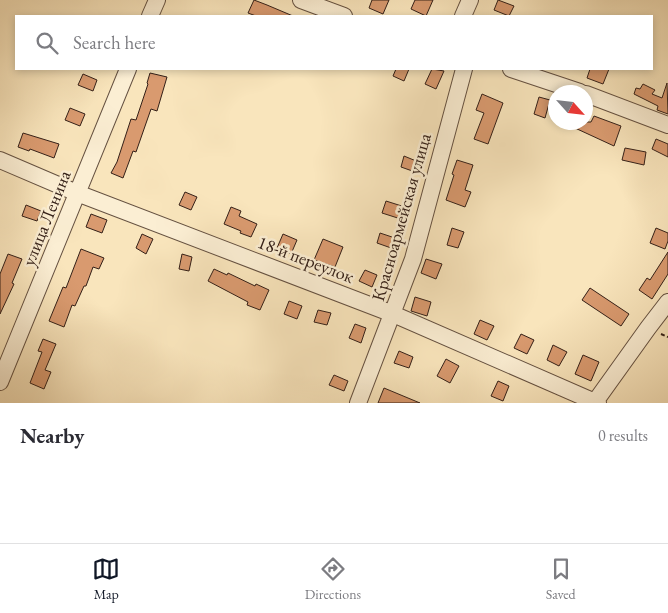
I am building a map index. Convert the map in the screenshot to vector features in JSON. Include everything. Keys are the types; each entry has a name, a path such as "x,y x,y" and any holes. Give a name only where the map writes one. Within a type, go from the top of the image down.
{"street":[{"path":"150,15 157,0"},
{"path":"301,0 341,15"},
{"path":"463,15 470,0"},
{"name":"улица Ленина","path":"0,382 128,70"},
{"name":"Красноармейская улица","path":"358,403 413,259 464,70"},
{"path":"514,70 559,85"},
{"path":"593,97 668,126"},
{"name":"18-й переулок","path":"0,160 77,193 393,314 589,401"},
{"path":"589,401 668,302"}],"building":[{"path":"254,0 291,15 253,15 248,13"},
{"path":"372,0 389,0 383,14 369,8"},
{"path":"415,0 433,0 426,15 411,9"},
{"path":"498,0 514,6 510,15 494,10"},
{"path":"396,70 409,70 404,81 393,76"},
{"path":"432,70 444,71 436,89 425,84"},
{"path":"590,70 609,70 603,84 587,78"},
{"path":"150,73 167,77 157,111 151,109 136,152 133,151 123,178 111,173 117,162 131,119 136,120"},
{"path":"83,74 97,80 93,91 78,85"},
{"path":"667,83 668,114 657,110 658,106 634,94 636,88 640,89 643,84 655,90 652,94 662,98"},
{"path":"482,94 503,103 488,144 474,139 484,113 476,110"},
{"path":"539,97 548,99 545,118 534,114"},
{"path":"70,108 85,114 80,126 65,120"},
{"path":"594,116 621,126 614,146 579,130 593,130"},
{"path":"23,133 59,144 54,158 30,149 29,151 18,147"},
{"path":"656,139 668,144 668,157 652,149"},
{"path":"625,148 646,152 644,165 622,160"},
{"path":"404,156 421,163 418,173 401,167"},
{"path":"457,160 473,165 465,190 471,192 465,207 446,200"},
{"path":"185,192 197,197 191,210 179,205"},
{"path":"386,201 408,208 404,220 382,213"},
{"path":"26,205 41,211 37,221 22,216"},
{"path":"231,207 241,211 239,216 257,224 251,237 224,224"},
{"path":"91,214 107,220 102,233 86,227"},
{"path":"452,228 464,232 458,248 447,245"},
{"path":"656,228 668,233 665,249 650,243"},
{"path":"380,233 398,239 394,249 377,243"},
{"path":"142,234 153,239 146,254 136,248"},
{"path":"283,234 297,240 291,254 277,248"},
{"path":"323,239 343,247 335,267 314,260"},
{"path":"81,249 104,258 99,269 93,267 86,286 84,286 75,306 72,305 64,327 49,321 63,287 66,288"},
{"path":"668,252 668,274 652,299 639,290 647,278 650,280"},
{"path":"8,254 22,259 12,283 14,284 0,314 0,274"},
{"path":"182,254 192,257 189,271 179,269"},
{"path":"426,259 442,264 436,279 421,273"},
{"path":"214,269 269,290 260,310 247,305 248,302 208,281"},
{"path":"365,270 377,275 372,287 359,281"},
{"path":"590,288 629,314 621,326 582,300"},
{"path":"415,297 431,302 427,316 411,311"},
{"path":"289,301 302,306 297,319 284,314"},
{"path":"318,310 331,313 327,325 314,322"},
{"path":"480,320 494,326 487,340 474,334"},
{"path":"355,324 366,328 361,343 349,338"},
{"path":"521,334 534,340 527,354 514,348"},
{"path":"43,339 56,344 45,370 51,372 44,389 30,383 42,352 38,351"},
{"path":"553,345 567,352 559,366 547,360"},
{"path":"399,351 413,357 409,368 394,363"},
{"path":"583,355 599,362 591,381 575,374"},
{"path":"446,359 459,366 450,383 437,376"},
{"path":"334,375 348,381 344,391 329,385"},
{"path":"498,381 509,386 503,401 491,396"},
{"path":"384,388 420,403 378,403"}]}
